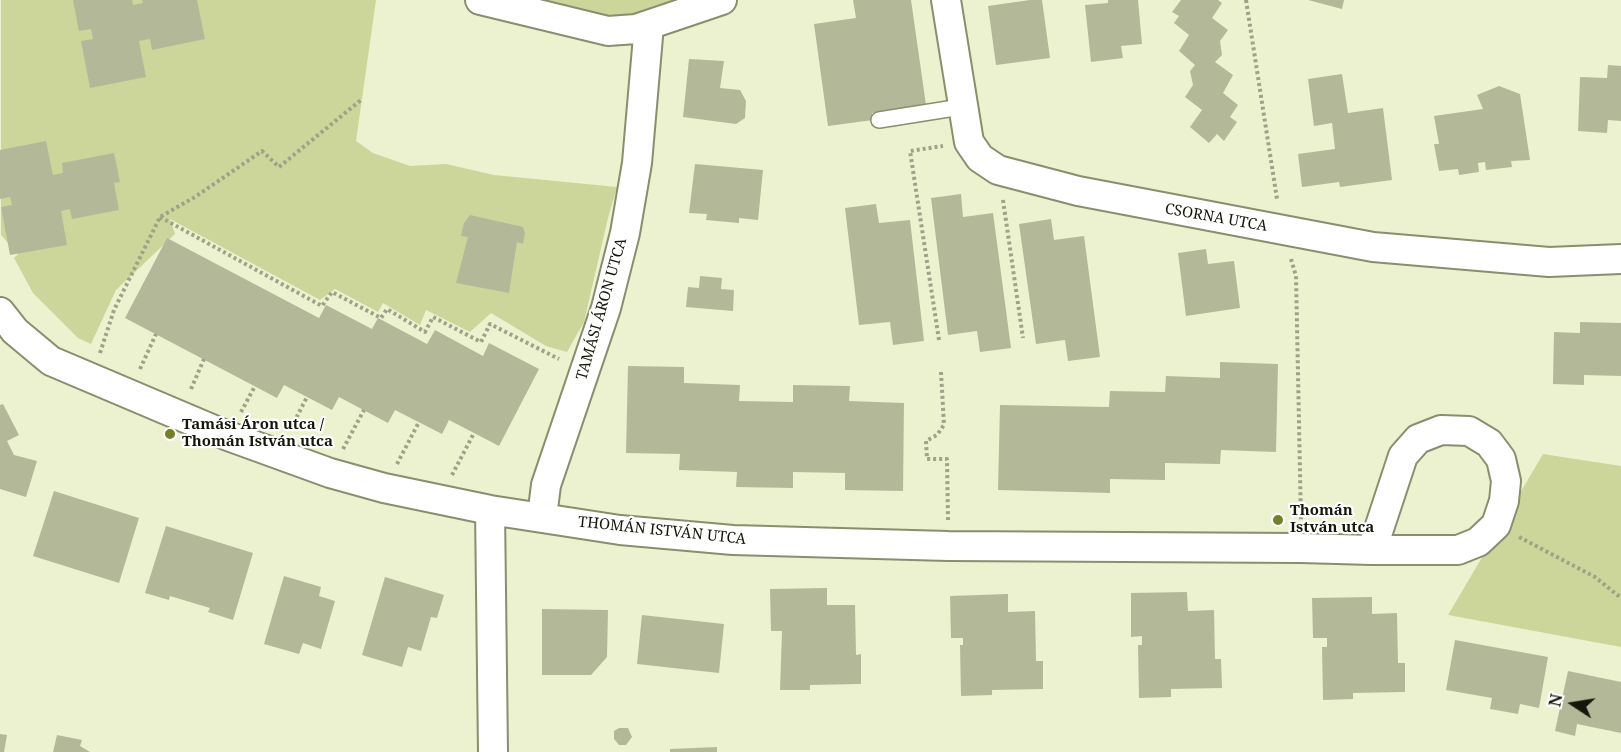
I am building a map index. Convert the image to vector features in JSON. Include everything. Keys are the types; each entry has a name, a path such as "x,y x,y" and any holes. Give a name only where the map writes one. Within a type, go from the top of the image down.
{"street":[{"path":"480,0 608,31 649,25 722,0"},
{"name":"CSORNA UTCA","path":"946,0 961,107 969,142 980,158 998,170 1078,191 1373,247 1549,262 1621,259"},
{"name":"TAMÁSI ÁRON UTCA","path":"542,517 546,485 606,308 625,233 637,163 649,25"},
{"name":"THOMÁN ISTVÁN UTCA","path":"0,312 15,331 51,361 228,436 330,473 384,488 490,510 620,530 733,540 948,546 1458,550 1478,542 1496,525"},
{"path":"1372,550 1403,456 1418,439 1441,430 1469,431 1489,443 1501,459 1506,481 1504,501 1496,525"},
{"path":"490,510 493,752"}],"lane":[{"path":"879,120 961,107"}],"path":[{"path":"1246,0 1281,231 1296,276 1301,548"},
{"path":"91,379 114,310 159,217 195,197 262,151 279,167 361,100"},
{"path":"937,147 909,151 939,340"},
{"path":"998,170 1023,338"},
{"path":"159,217 322,306 332,292 381,318 387,309 425,332 433,317 481,342 490,324 555,358"},
{"path":"129,395 156,334"},
{"path":"941,372 944,424 937,435 926,441 927,459 947,459 948,546"},
{"path":"279,454 307,397"},
{"path":"330,473 363,410"},
{"path":"384,488 418,422"},
{"path":"439,499 474,433"},
{"path":"1496,525 1595,578 1621,598"}],"green space":[{"path":"1,0 376,0 356,141 373,153 410,166 446,164 494,175 617,187 584,322 567,352 546,346 491,313 470,332 426,310 420,325 383,303 378,312 335,289 320,300 170,219 175,234 116,290 91,344 78,338 33,293 14,258 18,254 1,235"},
{"path":"530,0 675,0 639,17 571,14"},
{"path":"1543,454 1621,466 1621,647 1448,615"}],"building":[{"path":"73,0 132,0 133,5 143,3 142,0 197,0 205,39 152,50 150,39 139,41 146,77 90,88 81,41 93,39 91,29 79,31"},
{"path":"853,0 911,0 926,105 872,113 873,120 828,126 814,24 856,18"},
{"path":"1042,0 1050,58 996,65 988,6"},
{"path":"1108,0 1138,0 1142,44 1121,46 1123,58 1091,62 1085,5 1108,3"},
{"path":"1181,0 1218,0 1222,3 1212,18 1228,30 1220,41 1222,55 1215,62 1233,75 1223,93 1238,105 1230,117 1237,122 1224,141 1217,134 1209,143 1190,127 1202,110 1185,97 1193,85 1190,71 1195,65 1179,51 1189,35 1174,23 1179,16 1172,12"},
{"path":"1308,0 1344,0 1342,9"},
{"path":"689,59 724,61 720,88 740,90 746,101 745,118 736,124 683,117"},
{"path":"1608,65 1621,66 1621,121 1608,120 1607,133 1578,131 1580,77 1607,78"},
{"path":"1342,74 1348,113 1383,108 1392,180 1340,187 1339,182 1302,187 1298,154 1335,149 1332,123 1314,126 1308,79"},
{"path":"1499,86 1520,94 1530,160 1511,161 1512,167 1486,170 1485,162 1478,163 1479,172 1459,175 1458,169 1439,171 1434,144 1439,144 1434,116 1483,109 1477,95"},
{"path":"46,141 53,175 63,173 62,163 114,153 120,182 114,183 119,210 72,219 70,209 61,211 67,245 10,255 1,207 12,205 10,197 0,199 0,150"},
{"path":"695,164 763,170 758,220 739,218 739,223 706,220 707,214 689,213"},
{"path":"961,194 963,217 993,213 1011,348 980,352 977,331 948,335 931,198"},
{"path":"876,204 879,223 910,220 924,341 893,345 890,322 859,325 845,208"},
{"path":"470,215 523,227 525,233 523,244 517,242 509,293 456,283 468,237 461,236 464,223"},
{"path":"1051,219 1054,240 1084,236 1100,357 1068,361 1065,340 1036,344 1019,224"},
{"path":"167,238 319,318 326,305 372,329 378,318 427,344 435,330 483,356 489,343 539,369 499,446 449,420 442,434 395,410 388,423 339,397 332,410 284,385 277,398 125,318"},
{"path":"1206,249 1208,264 1234,261 1240,308 1186,316 1178,253"},
{"path":"700,276 722,278 721,289 734,290 733,311 686,307 688,287 699,288"},
{"path":"1580,322 1621,323 1621,376 1584,375 1584,385 1553,384 1554,332 1580,333"},
{"path":"1220,362 1278,364 1276,452 1221,450 1220,464 1165,463 1165,480 1110,479 1110,493 998,490 1000,405 1109,407 1110,391 1165,392 1166,376 1220,378"},
{"path":"628,366 684,367 684,383 740,385 739,401 793,402 793,385 850,386 849,401 904,403 903,491 845,490 845,473 793,472 793,488 736,487 737,472 679,470 680,454 626,453"},
{"path":"3,404 19,435 7,441 14,455 37,461 26,497 0,489 0,405"},
{"path":"54,491 139,518 119,583 33,556"},
{"path":"166,526 253,553 233,620 208,612 210,608 170,596 169,600 145,593"},
{"path":"284,576 321,587 319,596 335,601 321,649 303,643 299,654 264,644"},
{"path":"385,577 444,595 437,618 431,617 421,651 408,647 402,667 362,655"},
{"path":"827,588 827,605 855,605 856,655 861,654 861,684 810,685 810,690 780,690 782,631 771,631 770,589"},
{"path":"1187,592 1188,611 1214,610 1215,659 1221,659 1222,688 1171,689 1171,697 1139,698 1138,645 1142,645 1142,636 1131,637 1131,593"},
{"path":"1008,594 1008,612 1035,611 1036,661 1043,661 1043,689 992,690 992,695 961,696 960,645 963,645 963,638 951,638 950,596"},
{"path":"1372,597 1372,614 1397,613 1398,663 1405,663 1405,692 1353,693 1353,699 1323,700 1322,647 1327,647 1327,638 1313,638 1312,598"},
{"path":"542,609 608,610 607,657 591,675 542,675"},
{"path":"642,615 724,624 719,673 637,664"},
{"path":"1455,640 1548,657 1539,708 1520,704 1518,714 1490,709 1492,698 1446,690"},
{"path":"1568,671 1621,682 1621,733 1577,724 1575,736 1555,731"},
{"path":"619,728 628,728 632,737 626,745 619,745 614,739 614,731"},
{"path":"0,734 7,735 4,752 0,752"},
{"path":"57,735 82,740 80,746 90,752 53,752"},
{"path":"717,747 717,752 670,752 670,749"}],"place":[{"name":"Tamási Áron utca / Thomán István utca","path":"170,434"},
{"name":"Thomán István utca","path":"1278,520"}]}
